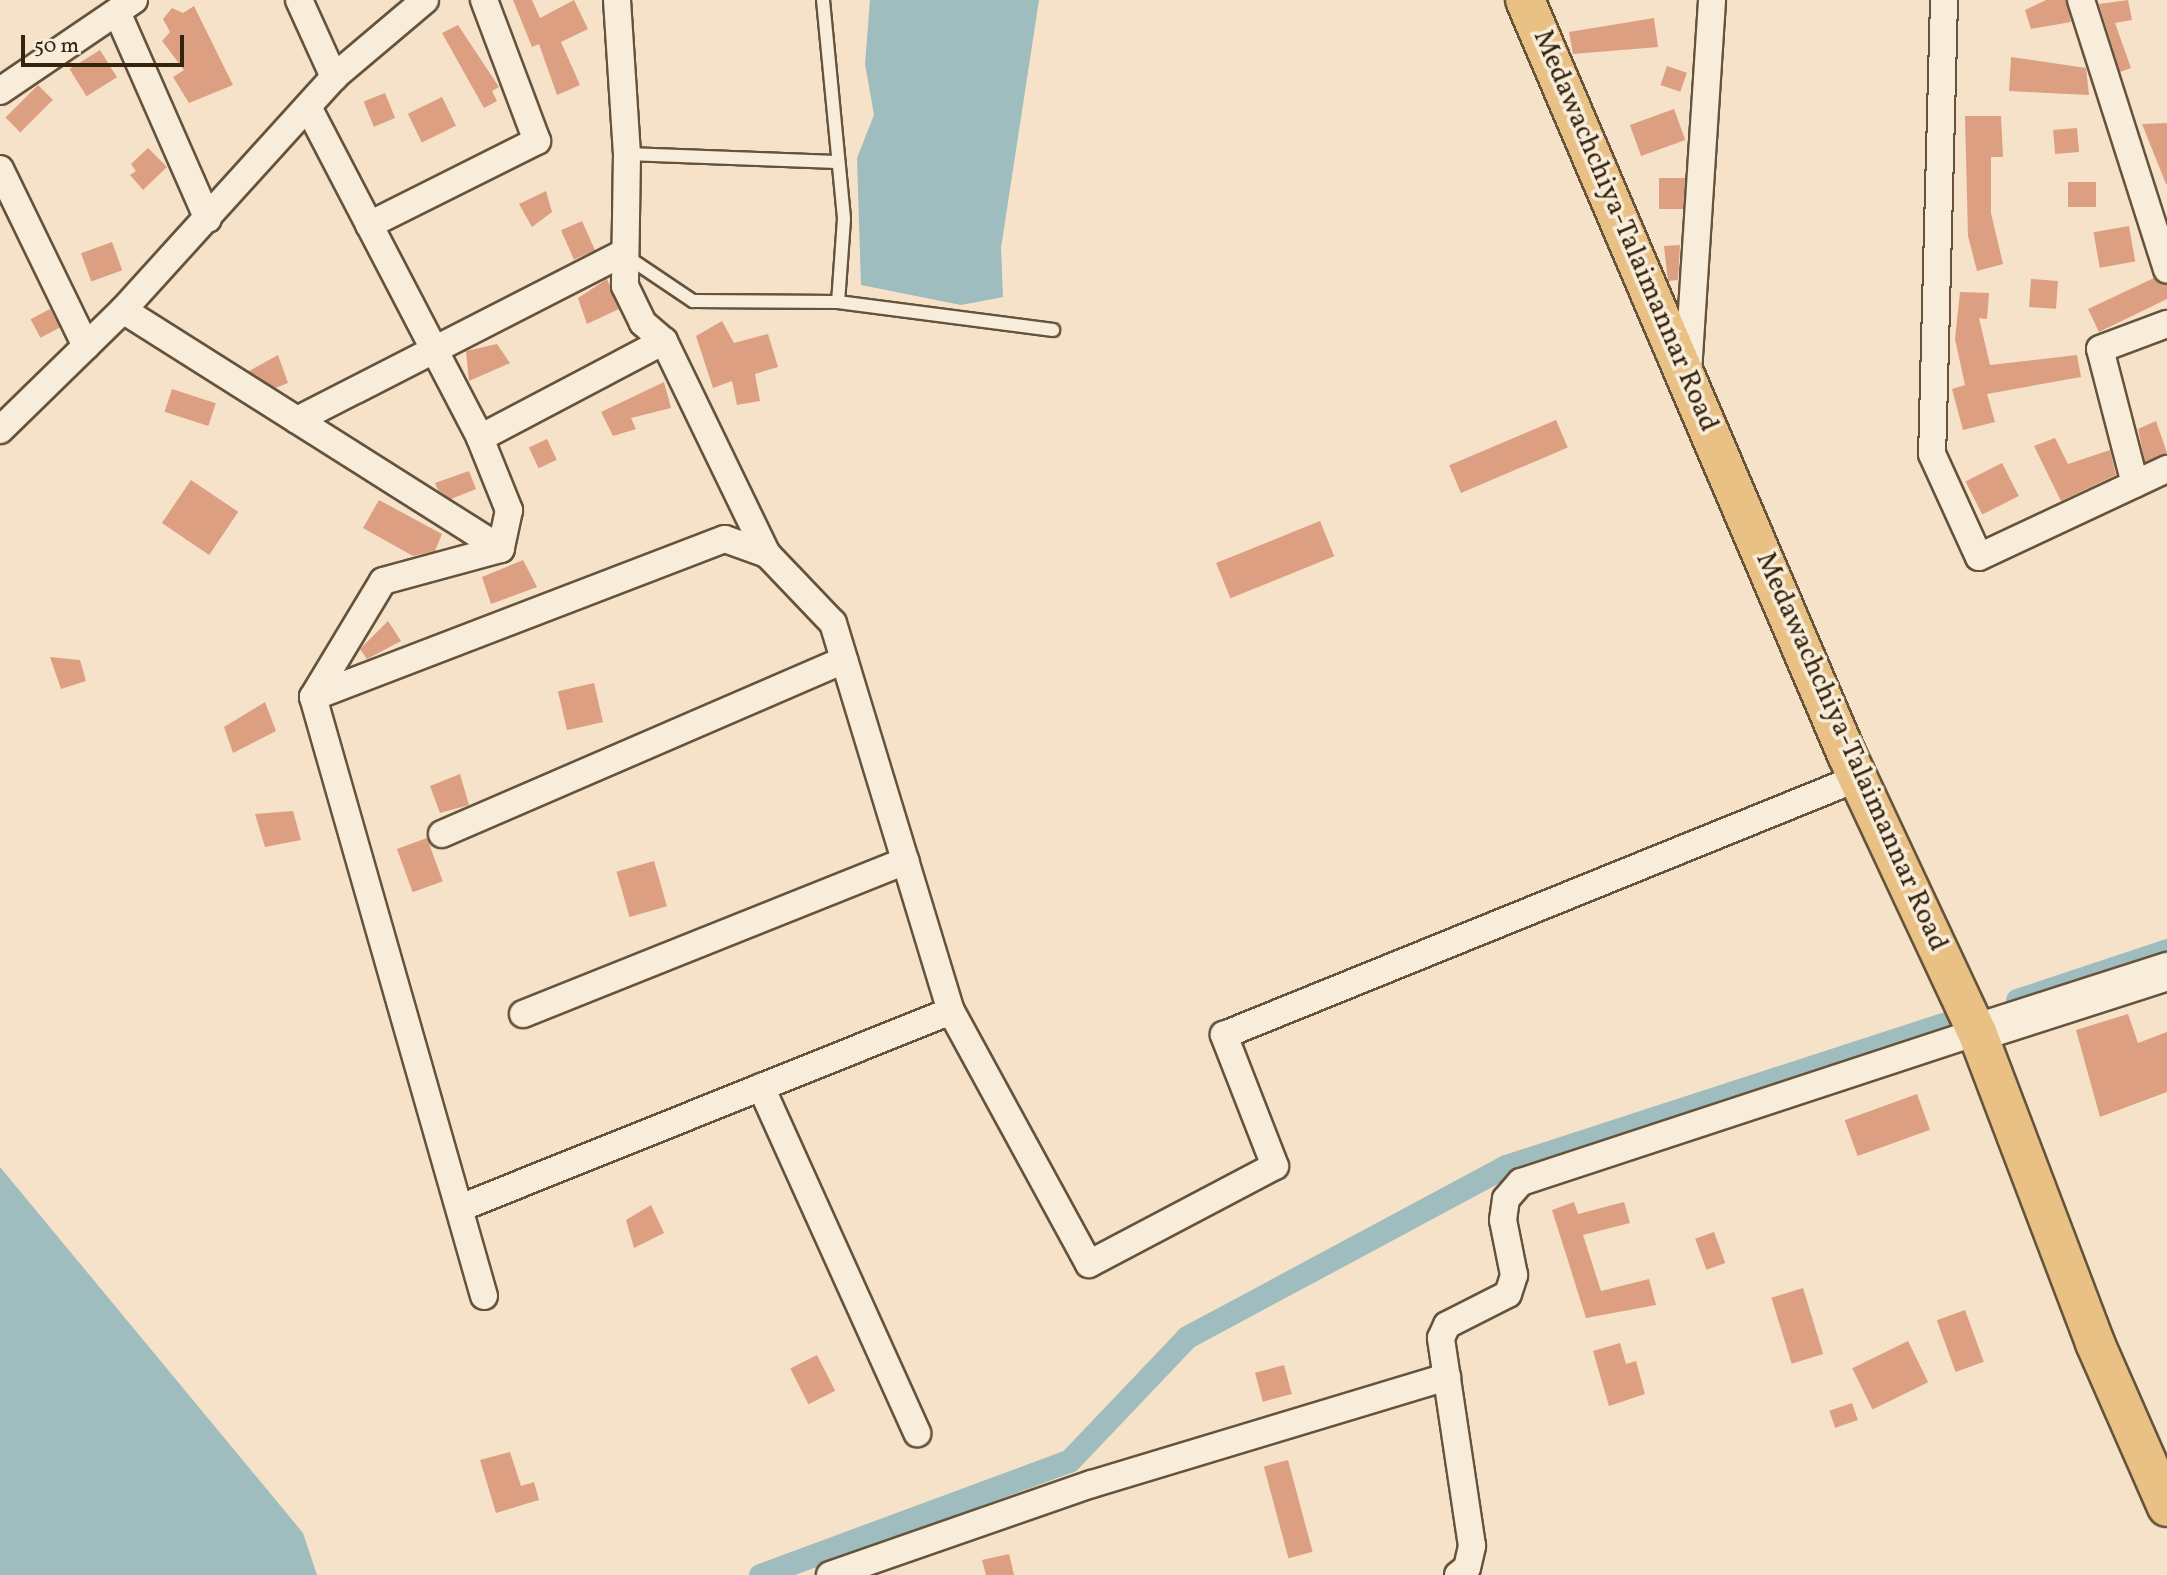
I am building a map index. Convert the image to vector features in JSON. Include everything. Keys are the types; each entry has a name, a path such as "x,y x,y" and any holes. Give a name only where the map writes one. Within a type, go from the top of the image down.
{"highway":[{"name":"Medawachchiya-Talaimannar Road","path":"1525,0 1688,374 1858,778 1978,1032 2095,1343 2167,1507"}],"street":[{"path":"299,0 334,77"},
{"path":"0,430 123,310 309,109 334,77 425,0"},
{"path":"369,225 537,141 484,0"},
{"path":"617,0 626,154 622,254 625,286 643,323 664,341 767,554 833,623 951,1011 1088,1264 1275,1167 1224,1035 1858,778"},
{"path":"1688,374 1712,0"},
{"path":"1944,0 1932,454 1979,557 2167,469"},
{"path":"2081,0 2167,270"},
{"path":"0,91 125,6 208,219"},
{"path":"309,109 480,438 509,510 501,549"},
{"path":"0,169 86,346"},
{"path":"297,420 622,254"},
{"path":"123,310 501,549"},
{"path":"2134,484 2100,349 2167,324"},
{"path":"480,438 664,341"},
{"path":"313,697 725,538 767,554"},
{"path":"484,1296 313,697 383,581 501,549"},
{"path":"442,834 844,660"},
{"path":"523,1014 905,861"},
{"path":"1458,1575 1467,1568 1472,1546 1441,1338 1447,1325 1508,1294 1514,1275 1503,1220 1506,1199 1521,1182 2167,971"},
{"path":"460,1208 951,1011"},
{"path":"761,1087 917,1433"},
{"path":"830,1575 1092,1484 1447,1377"}],"lane":[{"path":"823,0 844,219 838,302"},
{"path":"626,154 837,162"},
{"path":"622,254 693,301 838,302 1054,330"}],"water":[{"path":"870,0 1039,0 1001,248 1003,297 961,305 861,285 857,158 874,115 865,64"},
{"path":"0,1167 303,1533 317,1575 0,1575"}],"building":[{"path":"513,0 532,0 540,18 574,0 588,29 561,42 580,85 557,95 539,44 532,47"},
{"path":"2046,0 2066,0 2071,22 2031,29 2025,10"},
{"path":"2128,0 2132,20 2115,23 2131,68 2120,72 2099,4"},
{"path":"194,6 233,85 189,103 173,77 184,70 162,41 170,32 163,19 172,8 183,13"},
{"path":"1654,18 1658,47 1573,54 1569,32"},
{"path":"458,25 499,87 492,91 497,101 484,108 442,33"},
{"path":"100,50 117,77 86,96 69,69"},
{"path":"2011,57 2086,68 2089,95 2009,91"},
{"path":"1667,66 1687,73 1680,92 1660,85"},
{"path":"38,85 53,100 20,132 5,118"},
{"path":"385,93 395,118 374,127 364,102"},
{"path":"442,97 456,126 422,142 408,114"},
{"path":"1674,109 1685,140 1641,156 1630,125"},
{"path":"1965,116 2001,116 2003,157 1991,157 1991,213 2003,264 1977,271 1968,236"},
{"path":"2167,123 2167,184 2166,184 2142,124"},
{"path":"2077,128 2079,152 2055,154 2053,130"},
{"path":"148,148 167,167 143,190 130,175 136,171 131,164"},
{"path":"1659,178 1685,178 1685,209 1659,209"},
{"path":"2068,182 2096,182 2096,207 2068,207"},
{"path":"546,191 552,212 532,227 519,204"},
{"path":"582,221 595,250 574,260 561,230"},
{"path":"2129,226 2135,261 2100,268 2094,232"},
{"path":"112,242 122,270 91,281 81,253"},
{"path":"1680,245 1678,280 1668,281 1664,246"},
{"path":"2154,278 2167,285 2167,299 2099,332 2088,309"},
{"path":"607,279 619,309 587,324 578,298"},
{"path":"2031,279 2058,281 2056,309 2029,307"},
{"path":"1960,292 1989,293 1987,319 1979,318 1990,365 2077,355 2081,377 1987,394 1995,422 1963,430 1952,389 1965,385 1955,339"},
{"path":"50,309 60,328 40,338 31,319"},
{"path":"722,321 734,343 768,334 778,367 755,374 760,401 737,405 732,381 713,388 696,336"},
{"path":"497,344 510,363 469,381 466,351"},
{"path":"278,355 288,383 275,388 249,371"},
{"path":"664,382 671,408 631,418 636,429 613,436 601,412"},
{"path":"172,389 216,403 208,426 165,412"},
{"path":"1556,420 1568,448 1461,493 1449,465"},
{"path":"2156,421 2167,453 2145,462 2138,429"},
{"path":"2055,438 2068,464 2110,450 2116,475 2061,501 2034,446"},
{"path":"547,439 557,460 539,468 529,447"},
{"path":"2002,463 2019,496 1982,515 1965,482"},
{"path":"469,471 476,489 451,499 438,490 435,483"},
{"path":"191,480 238,512 209,555 162,523"},
{"path":"379,500 442,534 435,551 413,556 363,528"},
{"path":"1320,521 1334,556 1230,598 1216,563"},
{"path":"523,560 537,587 491,604 482,577"},
{"path":"388,621 401,641 367,659 360,649"},
{"path":"50,657 80,660 86,681 61,689"},
{"path":"594,683 603,722 567,730 558,691"},
{"path":"265,702 276,731 233,753 224,727"},
{"path":"460,774 469,805 440,813 430,786"},
{"path":"293,811 301,840 265,847 255,814"},
{"path":"427,838 443,881 413,892 397,849"},
{"path":"654,861 667,906 629,917 617,872"},
{"path":"2128,1014 2138,1043 2167,1032 2167,1092 2100,1117 2076,1030"},
{"path":"1917,1094 1930,1130 1858,1156 1845,1120"},
{"path":"1574,1202 1578,1214 1624,1202 1630,1223 1583,1235 1601,1291 1649,1279 1656,1305 1586,1318 1552,1210"},
{"path":"651,1205 664,1233 634,1248 626,1220"},
{"path":"1714,1232 1725,1263 1706,1270 1695,1239"},
{"path":"1803,1288 1823,1354 1792,1364 1771,1298"},
{"path":"1965,1310 1984,1362 1956,1372 1937,1320"},
{"path":"1908,1341 1928,1382 1872,1410 1852,1368"},
{"path":"1620,1343 1626,1364 1636,1361 1645,1394 1609,1406 1593,1351"},
{"path":"817,1355 835,1391 808,1404 790,1369"},
{"path":"1284,1365 1292,1394 1263,1402 1255,1373"},
{"path":"1852,1403 1858,1420 1835,1428 1829,1411"},
{"path":"510,1452 521,1486 534,1482 539,1500 496,1513 480,1460"},
{"path":"1288,1460 1313,1552 1288,1558 1264,1466"},
{"path":"1009,1554 1014,1575 986,1575 982,1560"}],"waterway":[{"path":"2017,1000 2167,950"},
{"path":"760,1575 1069,1461 1187,1337 1506,1166 1950,1022"}]}
